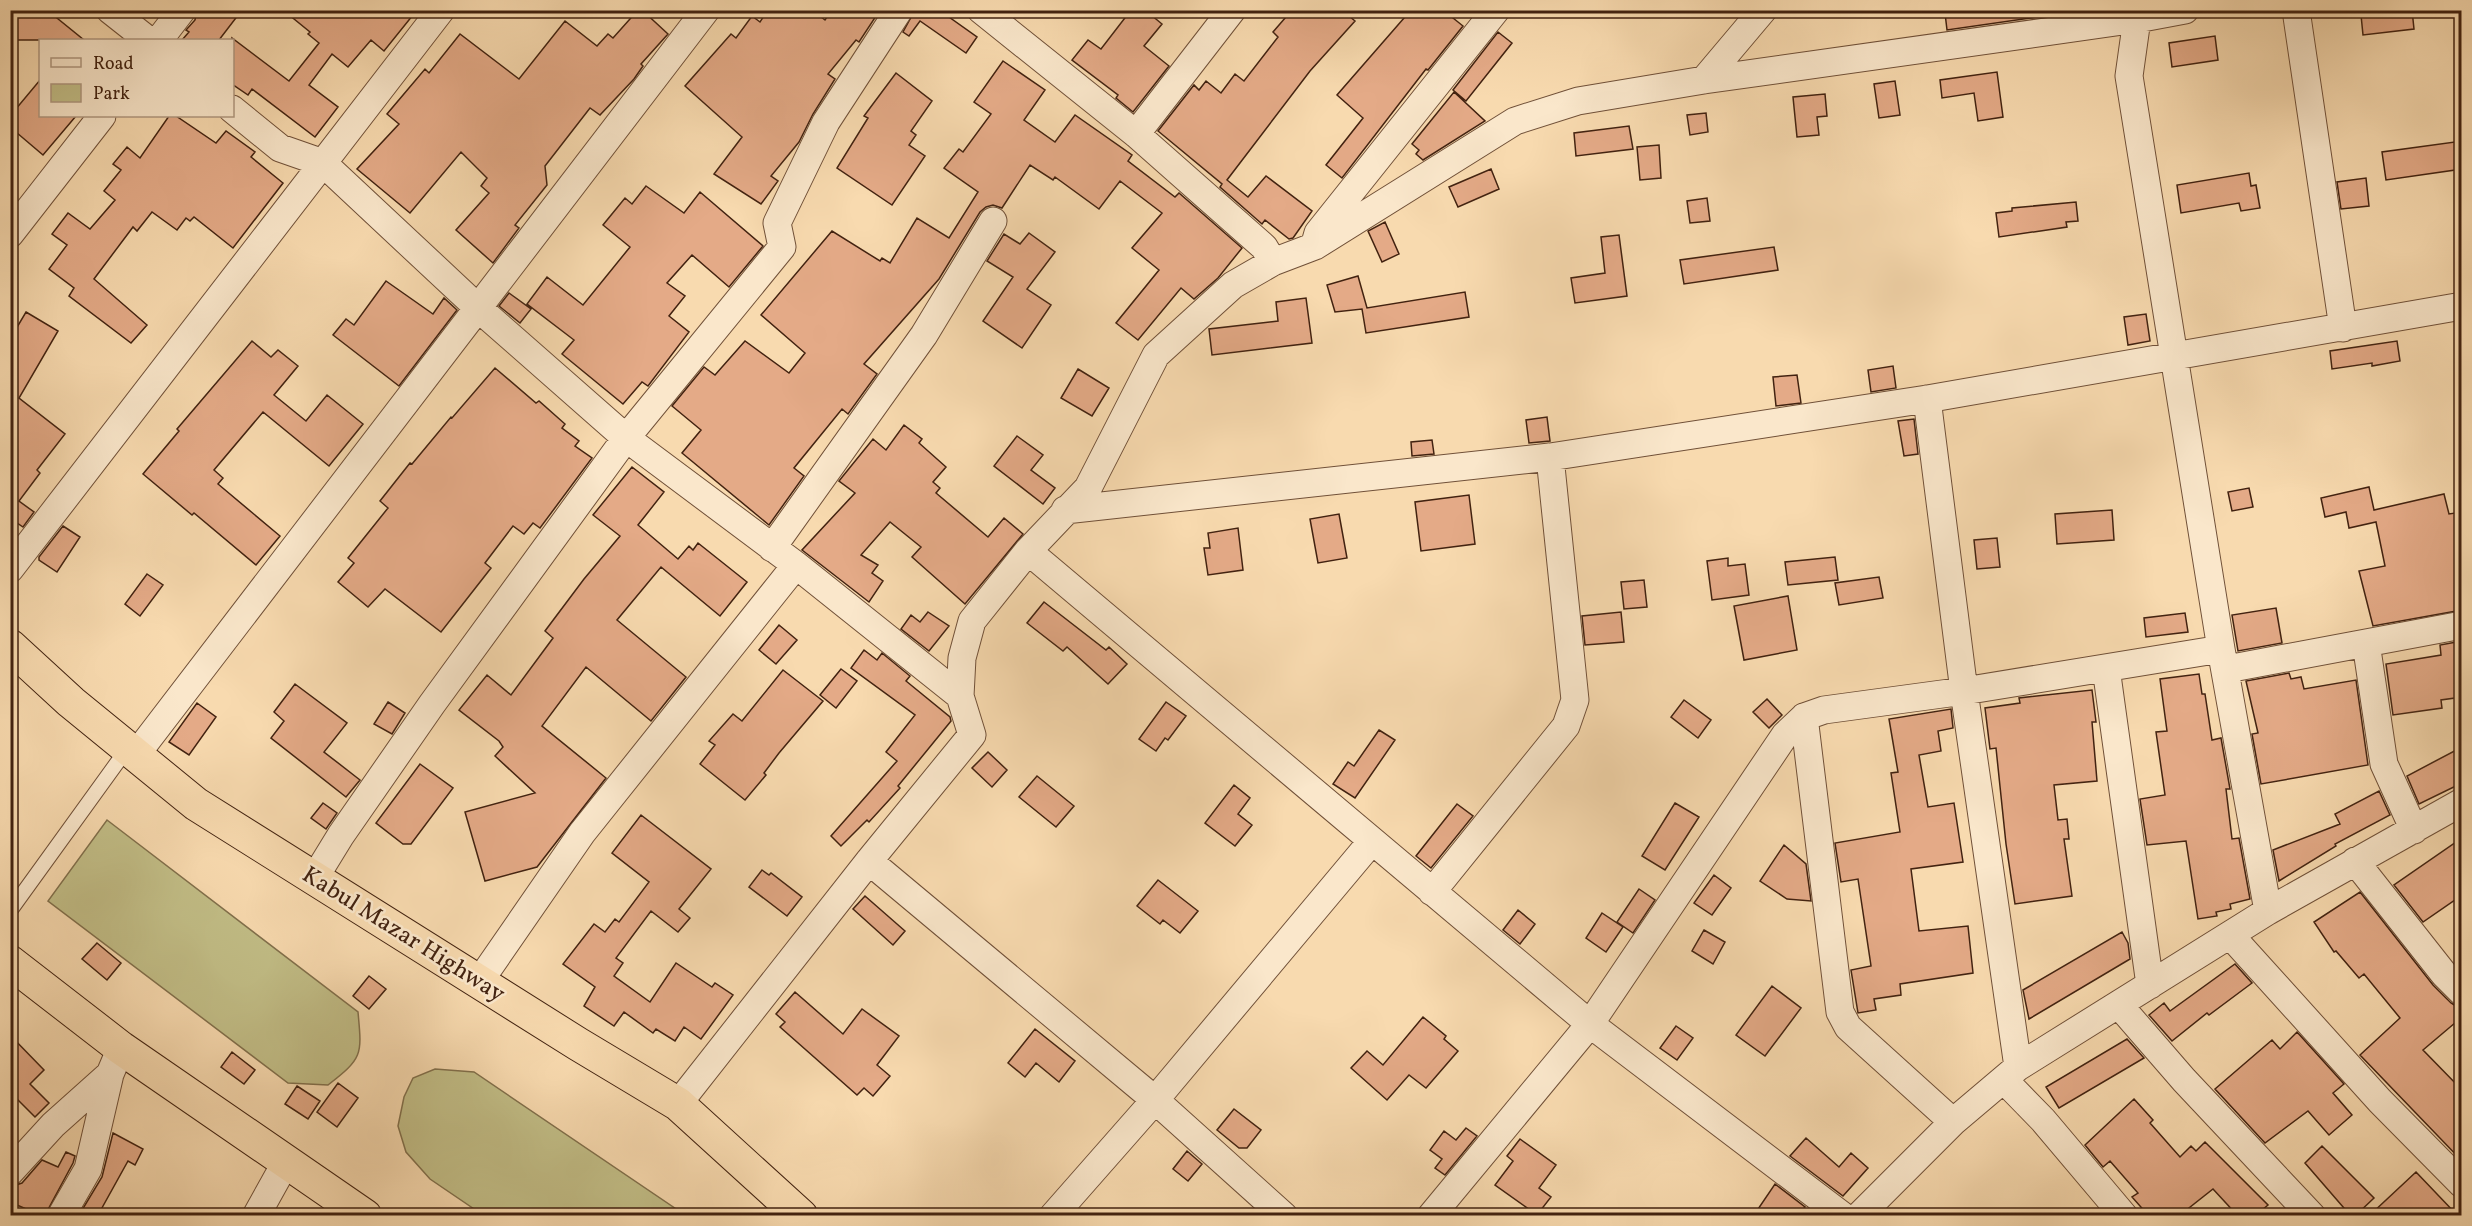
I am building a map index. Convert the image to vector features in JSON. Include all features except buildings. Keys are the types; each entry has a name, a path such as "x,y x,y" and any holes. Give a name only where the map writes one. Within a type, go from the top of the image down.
{"highway":[{"name":"Kabul Mazar Highway","path":"10,646 131,752 196,804 478,982 678,1104 801,1215"},
{"path":"10,962 116,1061 286,1162 365,1215"}],"street":[{"path":"110,10 147,39"},
{"path":"160,39 182,10"},
{"path":"10,569 441,10"},
{"path":"131,752 706,10"},
{"path":"314,879 341,835 432,704 626,438 782,247 777,223 826,122 899,10"},
{"path":"981,10 1136,134 1264,248 1273,262"},
{"path":"1136,134 1232,10"},
{"path":"1315,246 1318,233 1496,10"},
{"path":"1704,80 1763,10"},
{"path":"678,1104 869,861 972,735 960,696 962,658 972,621 1028,551 1088,488 1155,355 1233,285 1273,262 1315,246 1515,121 1578,101 1704,80 2185,10"},
{"path":"2296,10 2343,327"},
{"path":"2140,15 2129,76 2224,659 2268,911"},
{"path":"234,111 280,148 323,163 477,307 626,438 796,565 960,696"},
{"path":"10,234 101,117"},
{"path":"772,548 924,335 993,221"},
{"path":"1065,510 1550,458 2174,358 2462,306"},
{"path":"1927,399 2011,1073 2043,1120 2124,1215"},
{"path":"1432,892 1566,726 1575,700 1550,458"},
{"path":"1028,551 1590,1024 1843,1215"},
{"path":"478,982 582,833 796,565"},
{"path":"1431,1215 1590,1024 1785,735 1804,717 1824,710 1964,691 2106,668 2224,659 2366,643 2462,625"},
{"path":"2366,643 2384,764 2414,830"},
{"path":"2106,668 2150,985"},
{"path":"1804,717 1840,1012 1848,1027 1953,1122"},
{"path":"1859,1215 1953,1122 2011,1073 2268,911 2462,802"},
{"path":"1053,1215 1155,1100 1372,841"},
{"path":"869,861 1155,1100 1284,1215"},
{"path":"2355,861 2444,974 2462,992"},
{"path":"2230,935 2380,1101 2462,1184"},
{"path":"2119,1005 2184,1080 2312,1215"},
{"path":"10,1172 116,1061"},
{"path":"61,1215 88,1169 116,1061"},
{"path":"256,1215 286,1162"}],"lane":[{"path":"10,911 131,752"}],"green space":[{"path":"107,820 358,1012 360,1038 358,1054 348,1068 328,1085 288,1083 48,901"},
{"path":"435,1069 474,1072 685,1215 483,1215 430,1179 406,1152 398,1126 404,1097 413,1078"}]}
